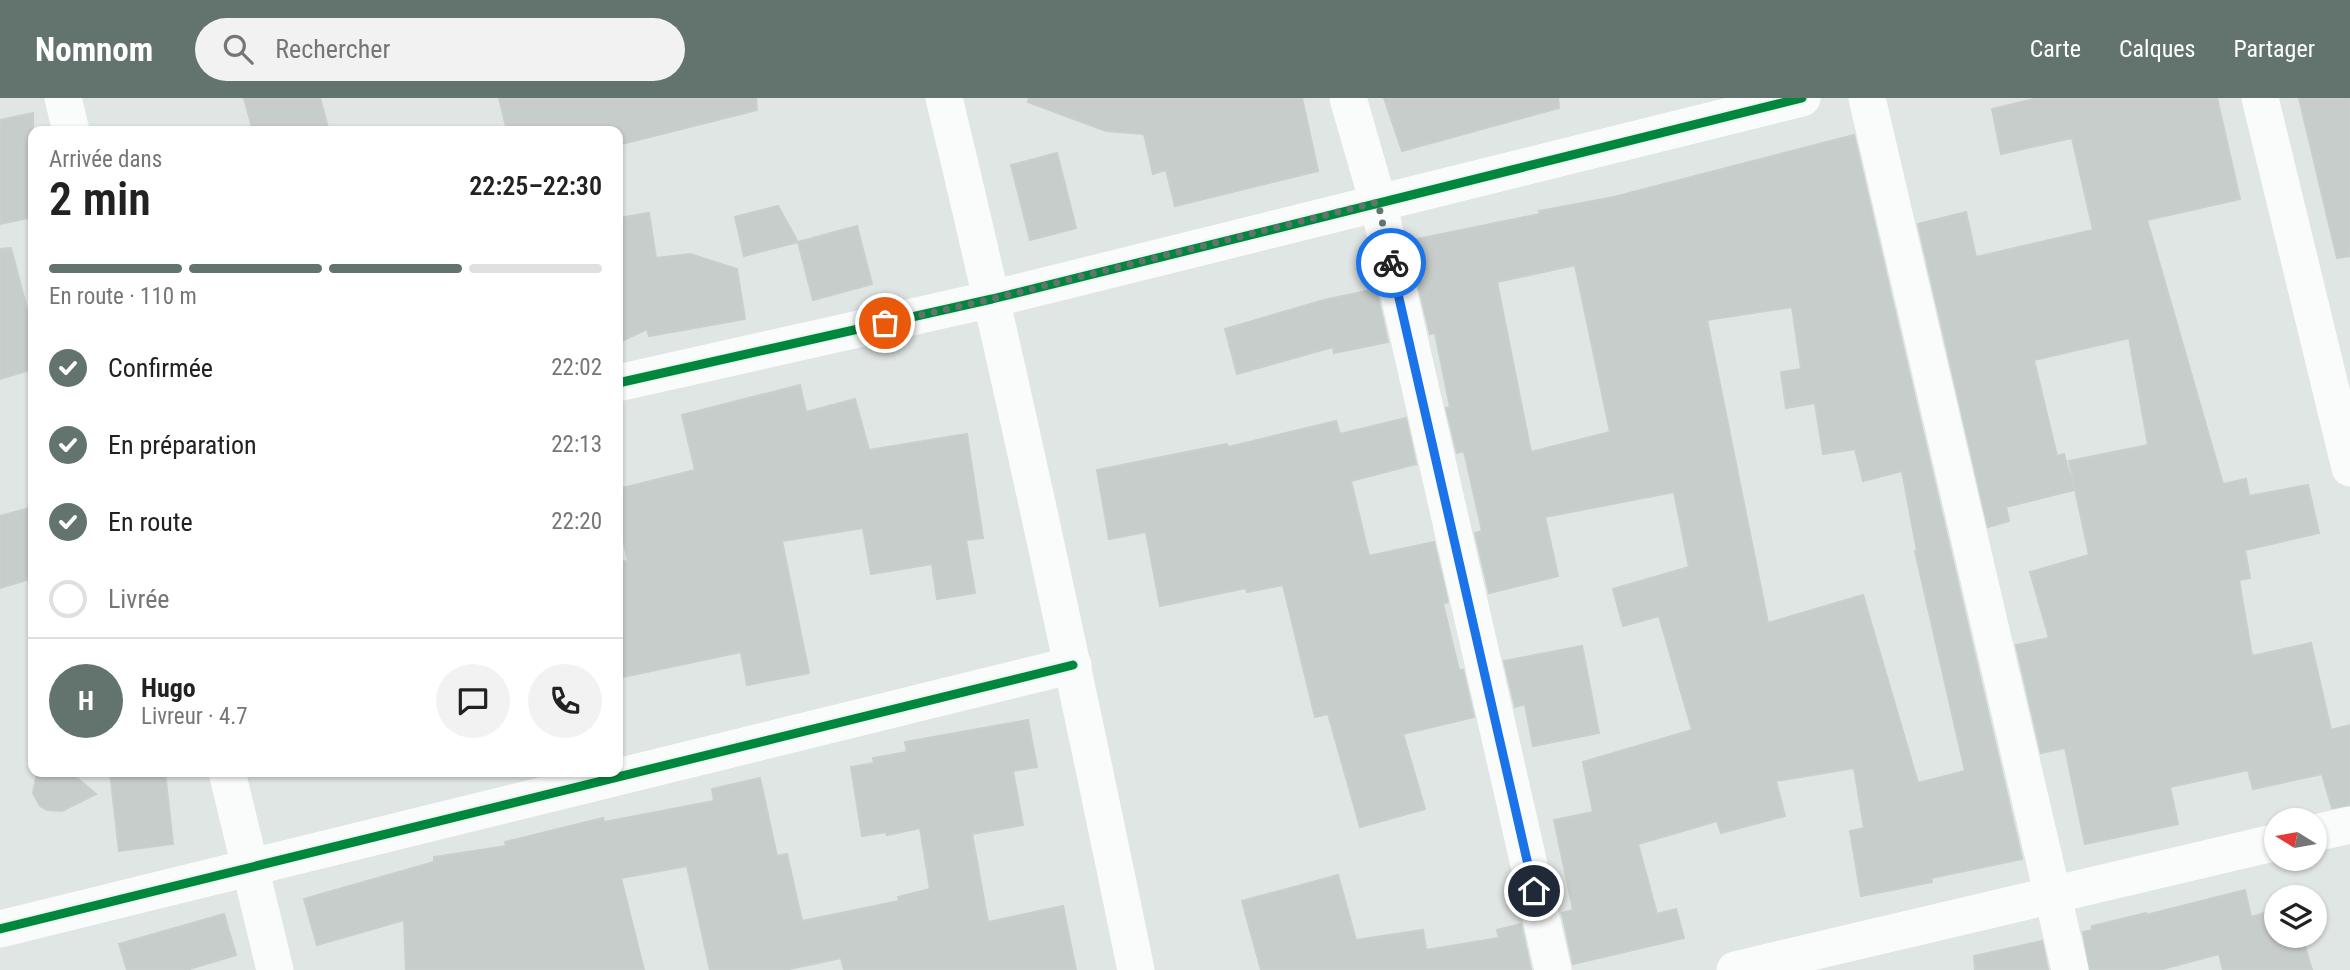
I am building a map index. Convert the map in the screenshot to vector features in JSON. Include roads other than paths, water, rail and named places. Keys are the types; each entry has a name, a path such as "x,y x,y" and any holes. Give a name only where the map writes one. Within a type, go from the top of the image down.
{"street":[{"path":"63,98 70,126"},
{"path":"944,98 992,299 1073,665 1136,970"},
{"path":"1348,98 1378,202 1553,970"},
{"path":"623,382 992,299 1802,98"},
{"path":"1867,98 2070,970"},
{"path":"2260,98 2350,468"},
{"path":"623,775 1073,665"},
{"path":"228,777 275,970"},
{"path":"0,929 617,777"},
{"path":"2328,831 2350,825"},
{"path":"1735,970 2264,845"}]}
